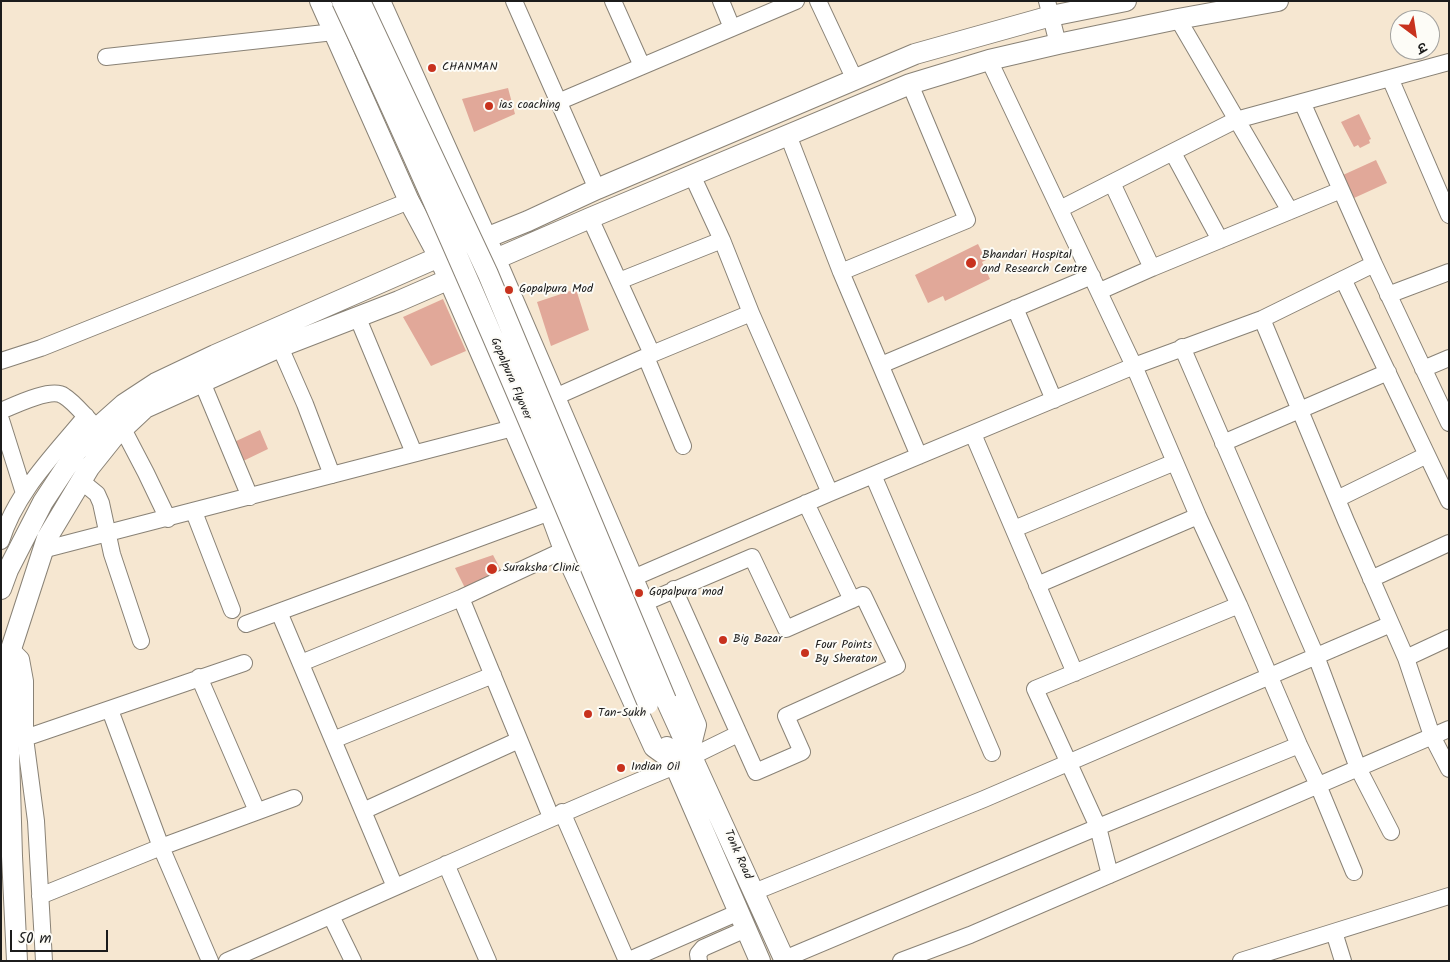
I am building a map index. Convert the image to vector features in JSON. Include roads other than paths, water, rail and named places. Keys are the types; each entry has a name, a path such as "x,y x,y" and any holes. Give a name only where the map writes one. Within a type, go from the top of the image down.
{"main road":[{"path":"320,1 409,200 438,256 550,512 564,550 654,747 673,763"},
{"name":"Gopalpura Flyover","path":"342,1 392,107 657,702 691,752"},
{"name":"Gopalpura Flyover","path":"360,1 488,274 657,702 673,763"},
{"path":"380,1 486,237 696,725 691,752"},
{"path":"1,589 8,570 43,502 76,452 91,422 124,404 156,383 438,256 915,54 1049,9 1126,1"},
{"path":"17,961 11,846 8,676 11,649 47,538 89,468 113,438 145,408 280,347 399,301 590,218 910,84 989,60 1058,44 1178,19 1278,1"},
{"path":"375,125 425,102"},
{"path":"535,478 581,458"},
{"name":"Tonk Road","path":"691,752 785,960"},
{"name":"Tonk Road","path":"673,763 760,961"}],"street":[{"path":"514,1 597,189"},
{"path":"613,1 642,66"},
{"path":"721,1 732,28"},
{"path":"558,102 796,1"},
{"path":"818,1 855,80"},
{"path":"1049,9 1058,44"},
{"path":"1178,19 1290,211"},
{"path":"106,57 334,32"},
{"path":"989,60 1134,366 1198,516 1318,785 1354,872"},
{"path":"1060,210 1236,120 1449,62"},
{"path":"1390,78 1449,215"},
{"path":"841,272 967,220 910,84"},
{"path":"1302,102 1388,295 1449,423"},
{"path":"788,135 841,272 918,456"},
{"path":"1172,154 1220,240"},
{"path":"692,175 722,240 751,313 830,493"},
{"path":"1112,183 1152,268"},
{"path":"881,365 1015,308 1152,268 1341,190"},
{"path":"1,361 41,348 409,200"},
{"path":"590,218 619,281 683,446"},
{"path":"619,281 722,240"},
{"path":"633,578 806,503 1134,366 1262,319 1374,264"},
{"path":"1388,295 1449,272"},
{"path":"1343,279 1449,501"},
{"path":"1015,308 1054,400"},
{"path":"555,398 649,355 751,313"},
{"path":"357,316 414,453"},
{"path":"1262,319 1406,658 1432,736 1449,769"},
{"path":"280,347 305,404 332,475"},
{"path":"1182,347 1316,656 1358,768 1391,832"},
{"path":"1423,369 1449,358"},
{"path":"1223,443 1388,372"},
{"path":"202,382 250,497"},
{"path":"1,410 55,393 63,395 91,422 7,512 1,541"},
{"path":"1,420 24,492"},
{"path":"42,550 168,519 513,428"},
{"path":"123,429 168,519"},
{"path":"973,434 1075,673"},
{"path":"1337,499 1428,455"},
{"path":"1014,529 1175,462"},
{"path":"873,475 992,753"},
{"path":"81,481 98,494 106,534 141,641"},
{"path":"7,512 43,502"},
{"path":"806,503 850,596"},
{"path":"194,512 232,610"},
{"path":"246,624 550,512"},
{"path":"1037,585 1198,516"},
{"path":"674,589 755,771 757,772 802,752 786,716 897,666 865,596 850,596 786,629 741,531"},
{"path":"1371,579 1449,543"},
{"path":"301,663 462,598 564,550"},
{"path":"644,603 752,557"},
{"path":"462,598 519,740 627,961 742,921"},
{"path":"1110,875 1098,827 1035,689 1239,605"},
{"path":"280,612 395,887"},
{"path":"754,892 984,799 1391,624"},
{"path":"1406,658 1449,638"},
{"path":"11,649 21,659 25,680 26,738 36,821 44,961"},
{"path":"26,738 244,663"},
{"path":"333,740 493,675"},
{"path":"200,677 256,811"},
{"path":"110,710 161,847 210,961"},
{"path":"901,961 970,935 1449,728"},
{"path":"691,752 738,734"},
{"path":"364,811 519,740"},
{"path":"785,960 1098,827 1300,745"},
{"path":"226,961 332,916 673,763"},
{"path":"40,896 161,847 294,798"},
{"path":"446,864 488,961"},
{"path":"1241,961 1449,896"},
{"path":"332,916 353,961"},
{"path":"699,961 698,954 703,948 742,921"},
{"path":"1334,932 1343,961"}],"place":[{"name":"CHANMAN","path":"432,68"},
{"name":"ias coaching","path":"489,106"},
{"name":"Bhandari Hospital and Research Centre","path":"971,263"},
{"name":"Gopalpura Mod","path":"509,290"},
{"name":"Suraksha Clinic","path":"492,569"},
{"name":"Gopalpura mod","path":"639,593"},
{"name":"Big Bazar","path":"723,640"},
{"name":"Four Points By Sheraton","path":"805,653"},
{"name":"Tan-Sukh","path":"588,714"},
{"name":"Indian Oil","path":"621,768"}]}
